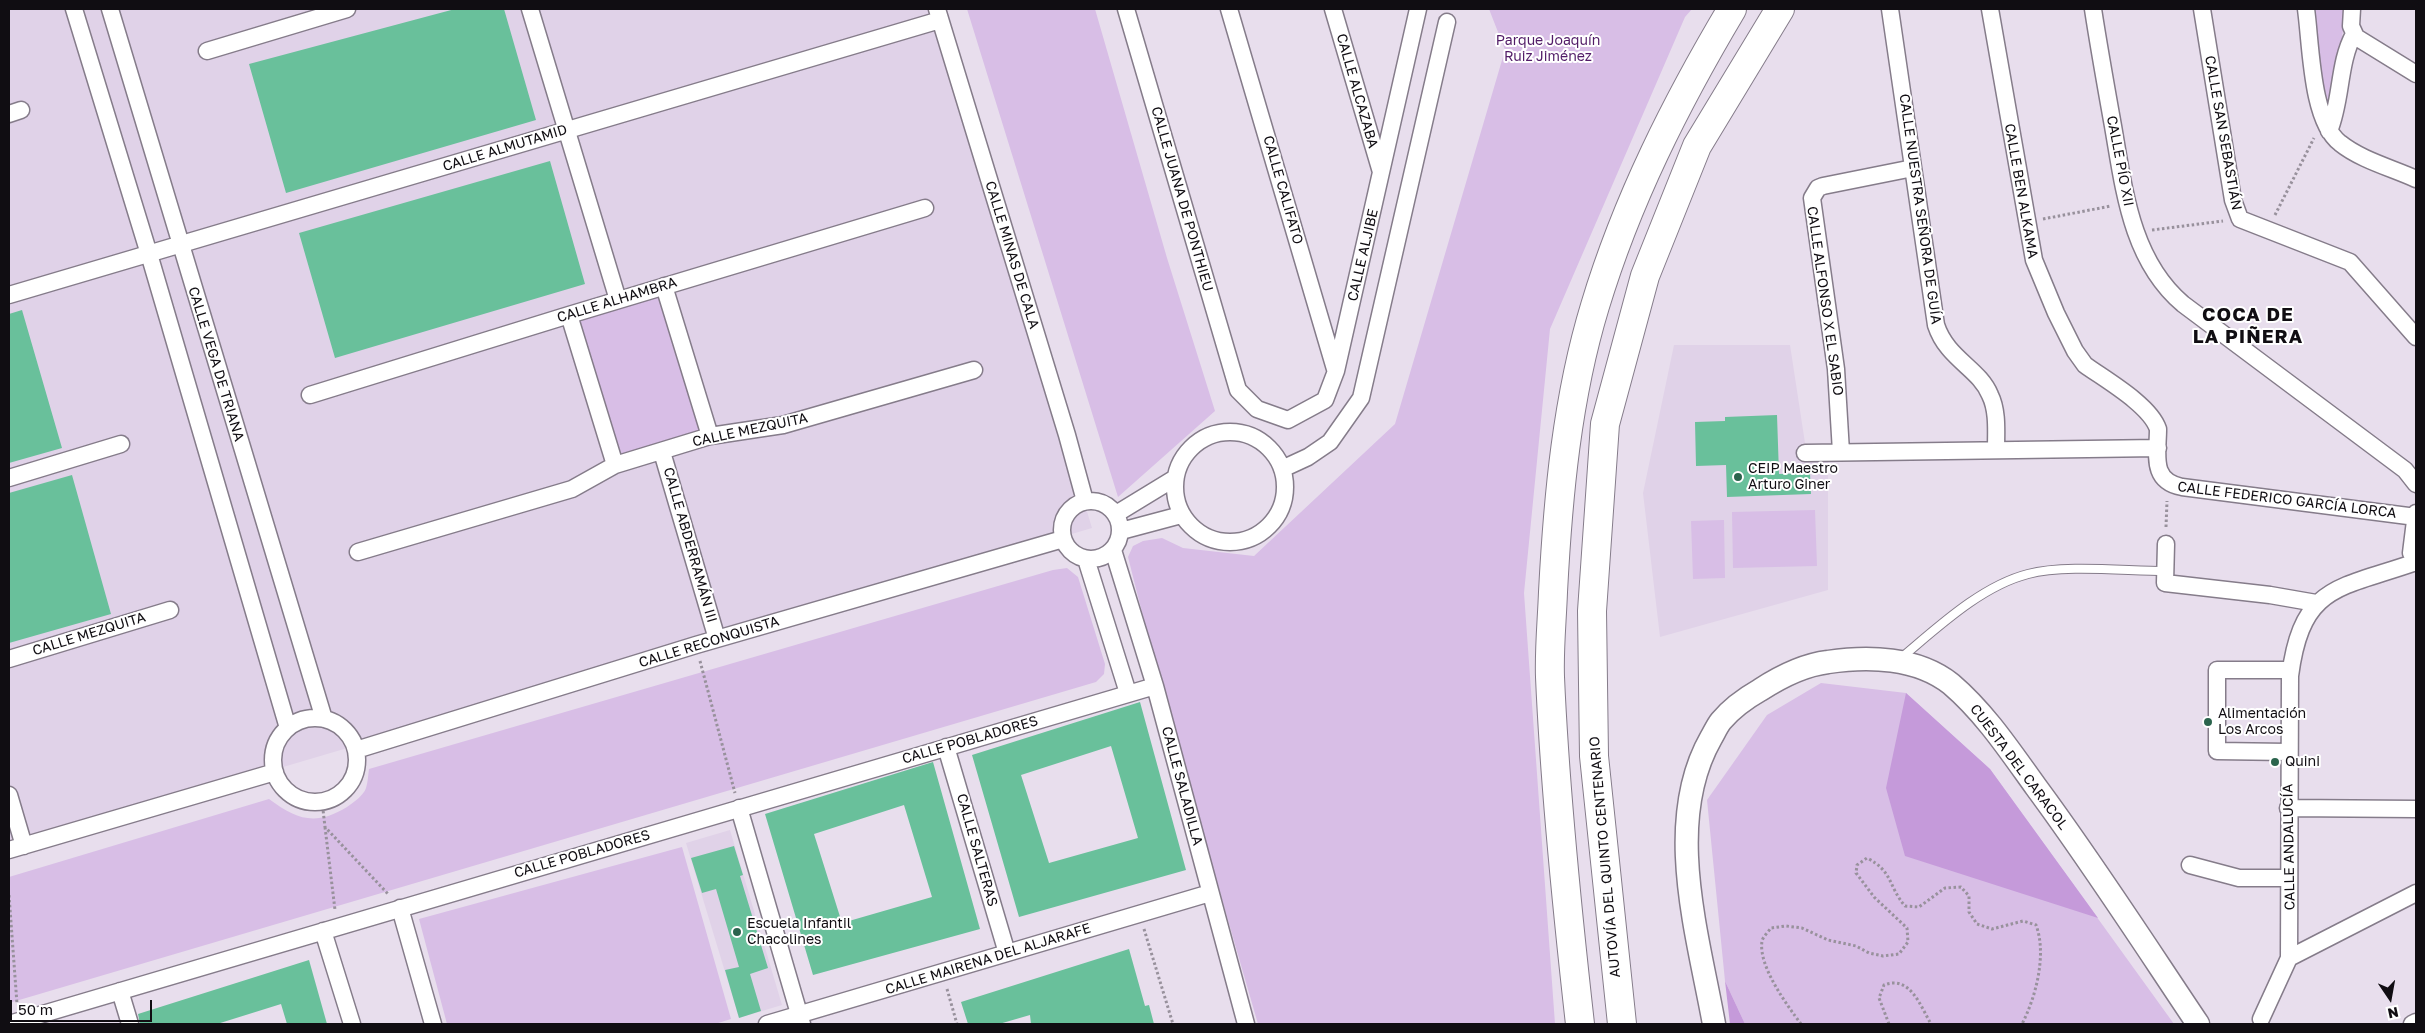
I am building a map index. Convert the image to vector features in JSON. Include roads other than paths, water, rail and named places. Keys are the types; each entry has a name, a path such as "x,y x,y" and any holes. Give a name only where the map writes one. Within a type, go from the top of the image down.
{"highway":[{"path":"1580,1024 1567,907 1550,674 1555,550 1568,423 1595,306 1634,196 1688,83 1732,9"},
{"name":"AUTOVÍA DEL QUINTO CENTENARIO","path":"1622,1024 1594,756 1592,611 1605,424 1645,276 1697,146 1780,9"}],"main road":[{"name":"CUESTA DEL CARACOL","path":"1714,1024 1687,863 1687,822 1692,789 1702,755 1720,722 1750,696 1777,679 1817,663 1850,658 1898,661 1925,670 1949,682 1977,709 2061,820 2198,1024"}],"street":[{"path":"74,9 149,254 288,728"},
{"name":"CALLE VEGA DE TRIANA","path":"110,9 324,719"},
{"path":"207,52 348,9"},
{"path":"530,9 618,300"},
{"name":"CALLE JUANA DE PONTHIEU","path":"1126,9 1238,390"},
{"name":"CALLE CALIFATO","path":"1229,9 1336,371"},
{"name":"CALLE ALCAZABA","path":"1333,9 1382,174"},
{"name":"CALLE ALJIBE","path":"1238,390 1257,409 1288,420 1324,400 1336,371 1418,9"},
{"name":"CALLE NUESTRA SEÑORA DE GUÍA","path":"1890,9 1936,325 1945,346 1985,385 1990,394 1994,405 1996,449"},
{"name":"CALLE BEN ALKAMA","path":"1990,9 2025,222 2036,266 2056,313 2080,358 2150,415 2158,429 2158,448"},
{"name":"CALLE PÍO XII","path":"2093,9 2126,203 2148,260 2160,281 2183,304 2405,470 2416,484"},
{"name":"CALLE SAN SEBASTIÁN","path":"2202,9 2233,200 2240,219 2350,262 2416,337"},
{"path":"2306,9 2318,107 2329,131 2338,142 2350,149 2416,179"},
{"path":"2352,9 2351,26 2358,39 2416,74"},
{"name":"CALLE ALMUTAMID","path":"9,295 566,130 939,14"},
{"name":"CALLE MINAS DE CALA","path":"939,14 1085,501"},
{"path":"1282,469 1308,457 1330,442 1361,398 1447,22"},
{"path":"2329,131 2335,115 2348,48 2354,34"},
{"name":"CALLE ALFONSO X EL SABIO","path":"1841,452 1836,369 1812,198 1818,188 1823,186 1913,168"},
{"name":"CALLE ALHAMBRA","path":"310,396 618,300 925,208"},
{"path":"664,286 710,436"},
{"path":"569,315 615,465"},
{"name":"CALLE MEZQUITA","path":"358,552 572,489 615,465 710,436 783,425 974,370"},
{"path":"1225,432 1243,433 1260,441 1274,453 1282,469 1285,487 1282,505 1274,521 1261,533 1244,541 1226,543 1208,539 1193,529 1181,515 1175,497 1174,478 1180,461 1192,446 1207,436 1225,432"},
{"path":"9,478 120,444"},
{"path":"1805,453 2158,448"},
{"name":"CALLE FEDERICO GARCÍA LORCA","path":"2158,448 2160,474 2167,482 2175,486 2416,517"},
{"name":"CALLE ABDERRAMÁN III","path":"662,452 717,639"},
{"path":"1116,514 1174,478"},
{"path":"1085,501 1102,503 1116,514 1121,531 1119,541 1113,550 1096,559 1086,559 1072,552 1063,538 1064,520 1076,505 1085,501"},
{"path":"2416,513 2411,553 2416,563"},
{"path":"1121,531 1181,515"},
{"name":"CALLE RECONQUISTA","path":"356,750 696,645 1063,538"},
{"path":"2166,544 2165,577 2316,603"},
{"name":"CALLE SALADILLA","path":"1113,550 1155,686 1246,1024"},
{"path":"1086,559 1128,694"},
{"name":"CALLE ANDALUCÍA","path":"2260,1022 2289,958 2288,752 2291,670 2302,623 2316,603 2339,589 2416,563"},
{"name":"CALLE MEZQUITA","path":"9,659 170,610"},
{"path":"2288,752 2216,751 2217,670 2291,670"},
{"name":"CALLE POBLADORES","path":"14,1022 1155,686"},
{"path":"304,719 324,719 333,722 348,733 356,750 357,760 353,779 340,793 322,801 312,801 293,796 279,782 275,772 274,753 281,736 288,728 304,719"},
{"name":"CALLE SALTERAS","path":"946,747 1007,953"},
{"path":"9,795 16,848 275,772"},
{"path":"739,808 800,1019"},
{"path":"2288,808 2416,809"},
{"path":"2190,865 2239,878 2289,878"},
{"name":"CALLE MAIRENA DEL ALJARAFE","path":"766,1024 800,1019 942,972 1210,893"},
{"path":"2289,958 2416,893"},
{"path":"400,908 433,1024"},
{"path":"330,929 352,1024"},
{"path":"120,991 130,1024"},
{"path":"2412,1024 2416,1022"}],"lane":[{"path":"1898,661 1950,618 1980,597 2011,580 2028,574 2062,570 2165,577"}],"place":[{"name":"CEIP Maestro Arturo Giner","path":"1738,477"},
{"name":"Alimentación Los Arcos","path":"2208,722"},
{"name":"Quini","path":"2275,762"},
{"name":"Escuela Infantil Chacolines","path":"737,932"}],"district":[{"name":"COCA DE LA PIÑERA","path":"2248,326"}],"park label":[{"name":"Parque Joaquín Ruiz Jiménez","path":"1548,49"}]}
